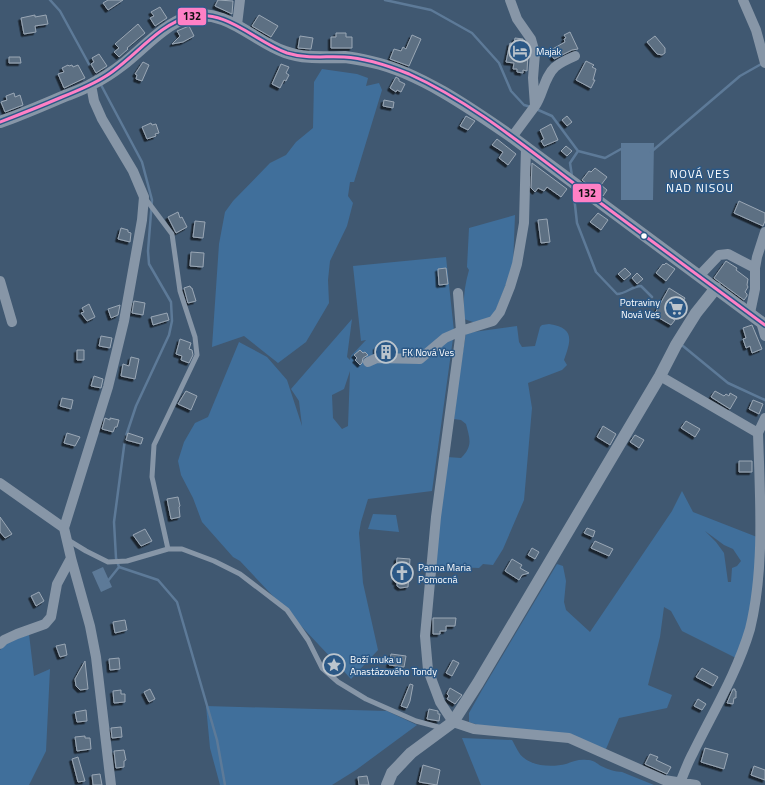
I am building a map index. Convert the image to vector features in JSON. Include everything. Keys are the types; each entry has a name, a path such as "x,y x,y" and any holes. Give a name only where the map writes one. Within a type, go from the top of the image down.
{"street":[{"path":"237,25 240,0"},
{"path":"510,0 517,19 531,39 534,47 534,106"},
{"path":"743,0 756,30 765,63"},
{"path":"0,122 91,85 122,65 158,34 186,18 197,15 218,18 237,25 273,47 295,55 307,57 347,58 374,62 429,85 466,106 526,147 750,314 763,324 765,336"},
{"path":"512,137 540,99 546,82 554,68 575,56"},
{"path":"91,85 94,101 102,119 133,171 146,200 124,321 108,387 64,528 90,626 96,657 111,785"},
{"path":"368,362 377,358 420,358 445,338 461,331 493,321 500,312 517,264 524,223 526,147"},
{"path":"750,314 756,289 755,268 761,241 765,232"},
{"path":"700,276 719,256 728,254 755,268"},
{"path":"0,281 12,322"},
{"path":"387,785 392,773 411,753 448,725 482,676 660,376 679,340 696,313 716,288"},
{"path":"448,725 428,670 425,636 436,517 461,331 458,293"},
{"path":"660,376 758,433"},
{"path":"680,783 692,753 732,677 751,629 758,597 761,544 758,433 765,418"},
{"path":"0,483 64,528"},
{"path":"0,644 4,640 17,634 45,624 51,617 57,584 71,558"},
{"path":"448,725 569,738 664,780 696,785"}],"lane":[{"path":"146,200 172,234 180,291 195,337 197,355 154,445 152,477 168,549"},
{"path":"67,540 108,562 127,561 168,549 182,549 214,560 240,574 287,610 308,640 322,668 338,682 366,699 416,721 448,725"}],"shaded area":[{"path":"322,69 357,74 368,78 366,86 379,83 382,90 354,182 350,182 348,196 353,203 347,226 330,261 328,280 329,303 306,342 278,363 244,336 212,347 219,244 225,212 233,201 270,163 286,155 296,142 313,128 314,82"},
{"path":"621,143 654,143 653,200 621,200"},
{"path":"515,215 513,266 494,315 488,321 473,322 464,319 464,294 469,270 467,267 469,228"},
{"path":"446,257 454,331 432,491 368,499 361,522 359,533 363,583 378,650 351,679 240,561 233,557 202,522 193,498 181,475 178,461 184,442 195,423 208,417 239,342 267,357 287,380 302,426 299,401 291,389 352,319 347,357 350,360 351,356 366,340 361,341 353,266","holes":["350,371 348,426 342,429 333,418 332,395 344,389"]},
{"path":"549,324 563,328 569,336 564,360 567,365 562,370 528,383 532,408 524,500 503,549 493,565 483,564 479,568 432,566 447,457 461,458 465,454 470,442 466,424 461,420 454,419 466,333 517,326 519,342 522,347 535,346 540,327 542,325"},
{"path":"682,491 693,512 757,537 759,549 747,628 736,658 682,631 671,611 664,607 660,637 648,685 672,695 667,708 619,718 606,749 478,725 469,722 469,713 557,564 563,566 566,581 564,602 566,610 590,632 672,511","holes":["705,531 724,545 733,549 741,561 737,566 732,568 731,582 728,582 724,553"]},
{"path":"373,514 396,515 399,532 368,529"},
{"path":"103,567 112,587 101,592 92,572"},
{"path":"29,634 34,676 50,669 46,751 29,785 0,785 0,650 7,642"},
{"path":"206,706 387,711 417,725 356,770 332,785 220,785 210,748"},
{"path":"462,738 512,740 522,757 539,765 556,766 579,760 589,760 606,768 622,772 654,785 481,785"}],"building":[{"path":"108,0 123,0 108,10 103,3"},
{"path":"218,0 233,1 232,14 215,6"},
{"path":"160,7 167,18 155,26 150,18 154,16 151,12"},
{"path":"35,15 35,17 46,15 48,24 35,26 36,32 24,34 21,18"},
{"path":"259,15 278,26 271,37 252,26"},
{"path":"138,24 145,33 119,57 114,52 119,48 115,44"},
{"path":"189,26 194,36 183,42 172,44 180,36 177,31"},
{"path":"570,32 578,49 572,50 554,59 549,51 565,42 564,39 566,38 564,35"},
{"path":"336,33 346,33 346,37 352,37 352,48 331,48 331,37 336,37"},
{"path":"412,35 421,39 409,66 390,59 394,49 401,51 403,47 406,49"},
{"path":"300,36 313,38 311,49 298,48"},
{"path":"655,36 665,48 665,53 662,55 657,54 647,42"},
{"path":"515,38 523,39 523,45 526,46 528,54 527,71 523,70 523,73 517,72 517,69 513,69 514,63 506,62 510,43 514,44"},
{"path":"99,54 107,66 96,73 91,64 94,62 92,58"},
{"path":"9,57 20,57 21,63 9,63"},
{"path":"586,61 594,65 592,67 596,69 593,80 595,80 591,88 576,80"},
{"path":"143,62 149,65 142,81 136,79 137,75 135,74"},
{"path":"281,64 289,67 286,73 289,75 286,81 284,80 280,88 272,84"},
{"path":"72,65 73,67 78,65 85,78 64,88 58,74 64,72 62,68"},
{"path":"396,77 399,81 405,84 401,92 397,90 396,92 390,88"},
{"path":"14,93 15,97 20,95 23,105 5,112 1,102 7,100 6,96"},
{"path":"384,100 394,102 393,108 383,106"},
{"path":"466,116 475,121 468,130 460,126"},
{"path":"567,116 572,122 567,126 562,120"},
{"path":"151,123 152,125 156,124 159,133 155,134 156,136 147,139 142,127"},
{"path":"551,124 558,140 544,146 541,141 544,139 540,130"},
{"path":"497,139 516,154 508,165 499,158 503,152 492,145"},
{"path":"566,146 572,151 567,156 561,151"},
{"path":"532,163 567,189 561,197 547,187 544,191 538,188 535,192 531,188"},
{"path":"595,168 607,177 601,185 607,190 603,196 582,180 589,171 591,172"},
{"path":"739,201 765,213 765,221 763,226 734,213"},
{"path":"178,212 180,218 182,217 187,227 176,233 168,217"},
{"path":"598,213 608,220 601,230 590,222"},
{"path":"547,219 550,242 541,243 538,220"},
{"path":"195,221 205,222 203,238 193,237"},
{"path":"121,228 128,230 128,232 131,233 130,242 118,239"},
{"path":"191,252 204,253 203,267 190,266"},
{"path":"726,261 737,268 736,270 748,279 748,287 745,292 747,296 744,300 714,278"},
{"path":"666,263 675,269 666,281 656,273 663,264 664,265"},
{"path":"446,268 448,284 439,285 438,269"},
{"path":"625,268 631,274 624,280 618,274"},
{"path":"637,273 643,279 637,284 632,278"},
{"path":"190,286 196,301 188,303 184,288"},
{"path":"669,288 685,298 673,319 675,320 671,325 654,315"},
{"path":"134,301 145,303 143,315 132,313"},
{"path":"89,304 95,317 87,321 81,313 84,312 82,308"},
{"path":"120,305 118,315 111,318 108,309"},
{"path":"167,313 169,320 153,325 151,317"},
{"path":"752,325 762,349 752,353 750,346 746,348 743,339 746,338 743,328"},
{"path":"101,336 112,338 110,348 99,346"},
{"path":"180,339 191,343 189,349 192,350 193,355 189,363 181,360 182,356 176,354"},
{"path":"376,347 397,348 397,352 376,352"},
{"path":"77,350 84,350 84,360 77,360"},
{"path":"360,350 368,355 363,358 360,365 355,360 357,358 354,355"},
{"path":"131,357 139,359 135,379 121,376 123,364 129,366"},
{"path":"94,376 103,379 101,388 91,386"},
{"path":"186,391 197,396 191,410 178,404"},
{"path":"715,391 724,396 726,394 729,396 730,393 737,397 730,409 711,397"},
{"path":"62,398 73,400 71,409 60,406"},
{"path":"753,400 763,404 759,414 749,409"},
{"path":"105,418 110,420 110,418 119,420 117,427 115,427 113,432 102,429"},
{"path":"686,421 700,429 695,437 681,428"},
{"path":"603,426 616,434 610,445 597,437"},
{"path":"67,433 80,437 75,446 64,443"},
{"path":"128,433 143,438 141,444 126,440"},
{"path":"635,435 644,440 639,448 630,442"},
{"path":"739,461 752,461 752,472 739,472"},
{"path":"178,497 180,517 171,519 167,499"},
{"path":"0,517 12,534 5,538 0,532"},
{"path":"587,528 595,531 593,537 584,533"},
{"path":"145,529 152,541 141,546 133,535"},
{"path":"595,541 613,549 609,556 591,548"},
{"path":"532,548 539,552 535,559 528,555"},
{"name":"Panna Maria Pomocná","path":"397,558 410,559 408,587 400,588 397,586 397,582 395,582"},
{"path":"512,559 522,565 520,568 529,573 522,575 519,580 505,571"},
{"path":"39,592 44,601 36,606 31,596"},
{"path":"433,618 456,618 455,626 446,626 446,631 440,631 440,634 433,634"},
{"path":"125,620 127,630 115,633 113,622"},
{"path":"65,644 67,655 60,657 56,646"},
{"path":"391,654 406,656 404,667 389,665"},
{"path":"119,658 120,669 110,670 109,659"},
{"path":"453,660 459,663 452,676 446,673"},
{"path":"85,661 88,689 80,690 76,686 75,679"},
{"path":"702,668 718,677 713,686 696,677"},
{"path":"410,684 413,685 407,708 401,706"},
{"path":"450,688 462,695 455,704 447,699 449,696 447,694"},
{"path":"150,689 155,699 149,702 144,692"},
{"path":"733,689 736,691 736,698 734,698 733,704 727,703"},
{"path":"121,690 121,694 125,694 125,702 114,703 113,691"},
{"path":"698,699 706,704 702,710 694,706"},
{"path":"429,709 438,711 438,714 440,714 439,721 427,719"},
{"path":"86,710 87,721 77,722 75,712"},
{"path":"121,727 122,737 112,738 111,728"},
{"path":"85,736 85,738 90,738 91,749 77,751 75,737"},
{"path":"705,748 728,754 724,769 701,762"},
{"path":"124,750 126,760 124,761 124,767 116,768 114,751"},
{"path":"650,754 658,757 656,760 671,767 667,774 645,764"},
{"path":"78,757 85,781 78,782 72,759"},
{"path":"423,765 440,770 437,785 419,782"},
{"path":"754,766 765,770 765,780 751,775"},
{"path":"100,774 102,785 93,785 92,775"},
{"path":"367,776 369,785 359,785 358,777"}],"waterway":[{"path":"50,0 60,11 96,77"},
{"path":"385,0 431,10 472,33 499,63 511,91 524,105 531,107"},
{"path":"651,152 740,76 763,63"},
{"path":"100,83 142,162 152,200 148,251 149,264 171,302 172,321 169,335 136,406 125,439 114,522 116,558 119,567 158,580 177,602 217,740 225,785"},
{"path":"536,109 552,116 578,151 570,163 572,176"},
{"path":"578,151 605,158 623,149"},
{"path":"573,187 577,223 596,272 617,294 641,286 652,297"},
{"path":"683,346 728,383 765,400"},
{"path":"107,582 119,567"}],"transit line":[{"name":"132","path":"0,122 79,90 101,79 116,69 167,26 189,17 202,15 215,17 228,21 275,48 287,53 308,57 361,59 394,68 430,84 492,122 765,325"}],"place":[{"name":"Majak","path":"520,51"},
{"name":"Potraviny Nová Ves","path":"676,308"},
{"name":"FK Nová Ves","path":"386,352"},
{"name":"Panna Maria Pomocná","path":"402,573"},
{"name":"Boží muka u Anastázového Tondy","path":"334,665"}],"district":[{"name":"NOVÁ VES NAD NISOU","path":"700,180"}]}
